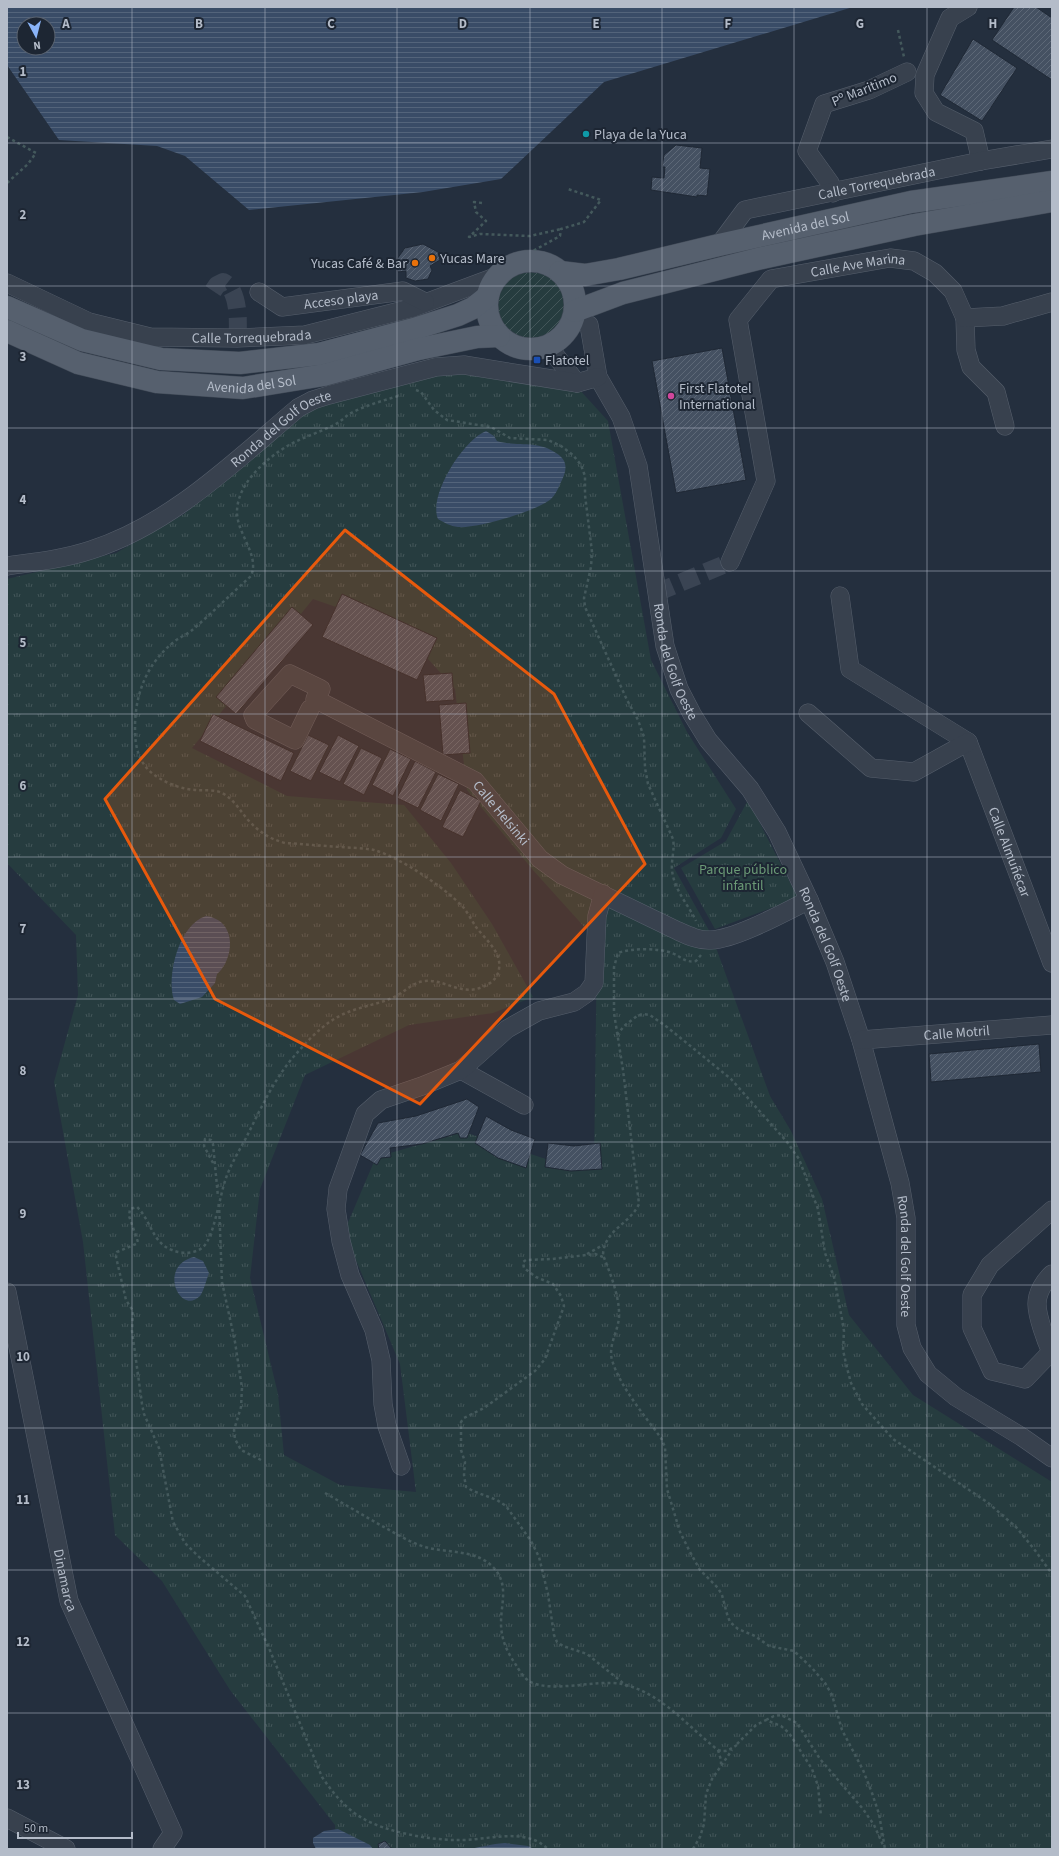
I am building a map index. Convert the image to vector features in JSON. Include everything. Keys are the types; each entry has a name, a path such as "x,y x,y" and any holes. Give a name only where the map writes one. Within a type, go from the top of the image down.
{"main road":[{"name":"Avenida del Sol","path":"560,272 585,275 911,202 1052,182"},
{"name":"Avenida del Sol","path":"574,313 623,293 762,258 914,225 1052,201"},
{"path":"534,256 560,272 569,283 574,297 574,313 565,334 548,346 538,349 517,347 499,336 491,324 487,310 488,296 498,276 508,268 534,256"},
{"name":"Avenida del Sol","path":"7,307 82,340 161,359 240,363 319,354 414,329 458,315 473,308 488,296"},
{"name":"Avenida del Sol","path":"7,331 78,363 157,382 243,388 324,376 419,349 478,336 499,336"}],"street":[{"path":"968,7 950,18 925,75 924,93 936,112 974,131 981,161"},
{"name":"Pº Maritimo","path":"833,193 830,183 807,151 824,104 869,90 907,72"},
{"name":"Calle Torrequebrada","path":"719,245 745,210 833,193 981,161 1052,149"},
{"path":"730,562 766,481 738,320 771,279 762,258"},
{"name":"Calle Ave Marina","path":"771,279 890,258 914,260 935,273 953,291 965,318 966,350 971,367 996,392 1005,426"},
{"name":"Calle Torrequebrada","path":"7,283 89,322 150,337 237,338 305,335 412,308 498,276"},
{"name":"Acceso playa","path":"259,292 282,307 403,291 425,302"},
{"path":"965,318 1004,316 1052,302"},
{"name":"Ronda del Golf Oeste","path":"574,313 589,325 598,377 621,417 638,466 665,646 679,689 708,740 750,789 777,832 809,900 834,962 861,1040 900,1183 906,1218 906,1325 912,1348 928,1374 956,1397 1022,1437 1052,1458"},
{"path":"548,346 577,383"},
{"name":"Ronda del Golf Oeste","path":"7,566 47,560 91,550 123,537 161,517 187,500 298,408 329,394 436,367 464,365 577,383 598,377"},
{"path":"808,713 871,768 914,772 968,742 850,669 840,596"},
{"name":"Calle Helsinki","path":"310,709 294,740 255,720 253,715 290,674 321,689 315,699 476,781 540,860 562,875 678,932 696,938 711,940 727,938 809,900"},
{"name":"Calle Almuñécar","path":"968,742 1052,963"},
{"path":"401,1466 387,1426 381,1360 374,1330 350,1275 341,1241 336,1209 338,1189 365,1114 380,1100 422,1086 461,1070 507,1029 539,1011 574,1002 588,993 594,983 597,916 603,894"},
{"name":"Calle Motril","path":"861,1040 1052,1025"},
{"path":"461,1070 524,1105"},
{"path":"1052,1210 990,1265 972,1295 972,1328 992,1371 1025,1379 1051,1352 1045,1341 1037,1304 1043,1282 1052,1274"},
{"name":"Dinamarca","path":"7,1292 69,1601 173,1833 162,1849"},
{"path":"7,1818 66,1849"}],"path":[{"path":"898,30 907,72"},
{"path":"7,137 36,153 28,164 7,183"},
{"path":"482,203 474,202 476,212 486,221 469,237 480,234 530,236 584,222 601,200 568,189"},
{"path":"534,256 560,236 561,229"},
{"path":"412,390 421,392 434,410 448,420 491,427 510,438 548,440 567,450 581,465 585,476 585,495 592,552 591,567 584,598 585,607 627,700 638,720 644,737 645,768 648,784 673,839 675,848 672,868 674,884 697,923"},
{"path":"405,393 365,407 348,415 334,425 290,444 271,457 245,485 238,500 238,523 253,561 254,570 251,576 190,632 176,641 161,654 147,672 140,689 136,708 135,741 138,755 153,774 169,783 185,788 220,792 228,797 250,822 270,838 284,843 372,850 388,855 410,868 440,887 462,907 477,928 489,941 497,956 500,968 495,978 484,987 470,990 427,980 417,982 396,996 345,1014 327,1024 309,1039 289,1061 277,1082 226,1176 218,1200 209,1239 204,1247 185,1253 172,1250 163,1245 154,1234 141,1210 137,1207 130,1209 129,1216 138,1242 116,1254 126,1300 132,1307 133,1311 132,1331 144,1414 158,1448 173,1522 190,1548 245,1596 272,1655 322,1777 334,1795 362,1818 382,1826 407,1833 458,1840 522,1837 542,1843 548,1849"},
{"path":"581,1256 601,1247 617,1228 636,1212 639,1204 614,1013 612,985 614,967 618,953 625,950 663,951 672,953 688,963 696,962 701,956 702,950"},
{"path":"617,1035 624,1026 637,1016 643,1014 650,1016 667,1027 731,1079 787,1142 799,1159 818,1209 825,1253 835,1283 842,1319 844,1331 843,1350 846,1368 851,1383 862,1404 893,1439 987,1502 1016,1527 1052,1574"},
{"path":"213,1163 204,1146 205,1139 210,1140 213,1144 213,1163 218,1200 222,1282 235,1342 242,1388 242,1407 234,1430 235,1439 241,1450 261,1460"},
{"path":"605,1243 603,1247 604,1257 617,1301 619,1317 611,1347 612,1359 623,1382 662,1438 665,1447 667,1489 680,1532 700,1570 718,1588 722,1595 730,1622 738,1629 755,1636 769,1646 794,1651 825,1683 834,1701 842,1730 863,1770 872,1793 879,1814 885,1849"},
{"path":"604,1257 600,1254 595,1254 526,1260 523,1262 524,1268 528,1272 546,1280 556,1288 564,1301 564,1306 545,1359 535,1371 484,1408 464,1418 461,1422 461,1450 465,1462 464,1482 466,1487 498,1500 506,1506 531,1541 539,1557 548,1594 554,1635 557,1642 563,1646 587,1654 628,1687"},
{"path":"325,1493 408,1540 427,1548 468,1554 483,1560 493,1567 501,1576 503,1584 501,1623 503,1639 508,1654 528,1680 539,1686 562,1686 592,1682 610,1683 628,1687 658,1700 678,1714 718,1750 724,1752 728,1751 737,1745"},
{"path":"693,1849 700,1837 704,1824 706,1794 712,1779 720,1766 756,1725 774,1716 781,1715 797,1723 820,1759 874,1824 885,1849"},
{"path":"756,1725 766,1720 773,1722 789,1733 812,1769 818,1786 821,1816"},
{"path":"718,1750 721,1760 720,1766"}],"highlighted area":[{"path":"345,530 554,694 645,864 420,1104 215,999 105,799"}],"green space":[{"path":"531,272 544,275 555,282 562,293 565,306 562,319 555,330 544,337 531,340 518,337 507,330 500,319 497,306 500,293 507,282 518,275"},
{"path":"457,370 578,388 608,421 651,660 687,732 736,809 721,838 674,868 711,934 770,1096 791,1131 822,1199 849,1315 913,1395 1052,1482 1052,1849 336,1849 335,1825 230,1690 162,1581 115,1535 83,1242 54,1082 78,995 76,935 7,863 7,579 116,553 184,514 307,410","holes":["313,599 402,630 455,689 467,790 532,869 597,941 594,1166 576,1169 464,1132 376,1157 344,1232 400,1364 416,1492 340,1485 284,1455 278,1394 250,1278 260,1189 305,1075 409,1025 493,1013 533,997 492,924 451,863 404,805 287,796 192,748"]},
{"name":"Parque público infantil","path":"748,800 798,898 715,929 681,868 726,841"}],"water":[{"path":"7,7 853,7 604,82 501,179 423,192 249,210 185,156 157,146 59,140 7,65"},
{"path":"486,431 494,436 497,441 504,443 542,446 549,449 563,459 566,467 564,475 551,499 533,509 478,525 458,527 450,525 438,519 436,509 443,483 458,457 467,445 477,436"},
{"path":"206,916 214,918 226,927 230,941 228,957 225,964 217,974 215,983 202,997 180,1004 174,1000 172,990 173,965 182,940 188,929 197,921"},
{"path":"194,1257 203,1261 209,1273 200,1296 192,1300 185,1300 180,1295 174,1279 177,1270 183,1262"},
{"path":"338,1829 370,1845 373,1849 316,1849 313,1843 313,1838 324,1831"},
{"path":"505,1843 528,1846 534,1849 469,1849 491,1845"}],"building":[{"path":"1014,7 1036,7 1052,18 1052,80 992,40"},
{"path":"973,39 1017,68 982,121 940,95"},
{"path":"676,145 702,148 700,168 710,169 707,196 697,195 697,197 651,190 652,177 664,178 665,167 662,167 664,155"},
{"path":"423,244 438,252 440,260 430,266 432,270 428,279 415,281 406,278 406,271 398,272 394,263 405,248"},
{"path":"722,348 746,480 676,493 652,361"},
{"path":"342,594 437,638 417,680 322,637"},
{"path":"292,607 313,625 236,714 216,697"},
{"path":"452,673 454,700 426,702 423,675"},
{"path":"466,703 470,753 443,755 439,705"},
{"path":"213,714 294,753 281,781 200,741"},
{"path":"308,735 329,745 311,781 290,771"},
{"path":"338,735 359,746 340,782 319,772"},
{"path":"361,748 382,758 364,795 343,784"},
{"path":"390,749 411,759 393,796 372,785"},
{"path":"415,761 436,772 418,808 397,798"},
{"path":"438,774 459,784 441,821 420,810"},
{"path":"460,790 481,801 463,837 442,827"},
{"path":"1039,1044 1041,1072 931,1082 929,1054"},
{"path":"467,1099 479,1107 467,1138 460,1138 458,1133 422,1144 390,1148 391,1157 381,1158 377,1165 360,1155 378,1123 416,1116"},
{"path":"486,1116 511,1130 535,1139 526,1168 498,1158 475,1143"},
{"path":"548,1143 574,1146 600,1143 602,1169 571,1171 545,1167"},
{"path":"385,1841 392,1849 379,1849 378,1844"}],"tunnel":[{"path":"213,291 217,285 223,282 232,291 238,316 237,338"},
{"path":"656,593 730,562"}],"place":[{"name":"Playa de la Yuca","path":"586,134"},
{"name":"Yucas Mare","path":"432,258"},
{"name":"Yucas Café & Bar","path":"415,263"},
{"name":"Flatotel","path":"537,360"},
{"name":"First Flatotel International","path":"671,396"}]}
